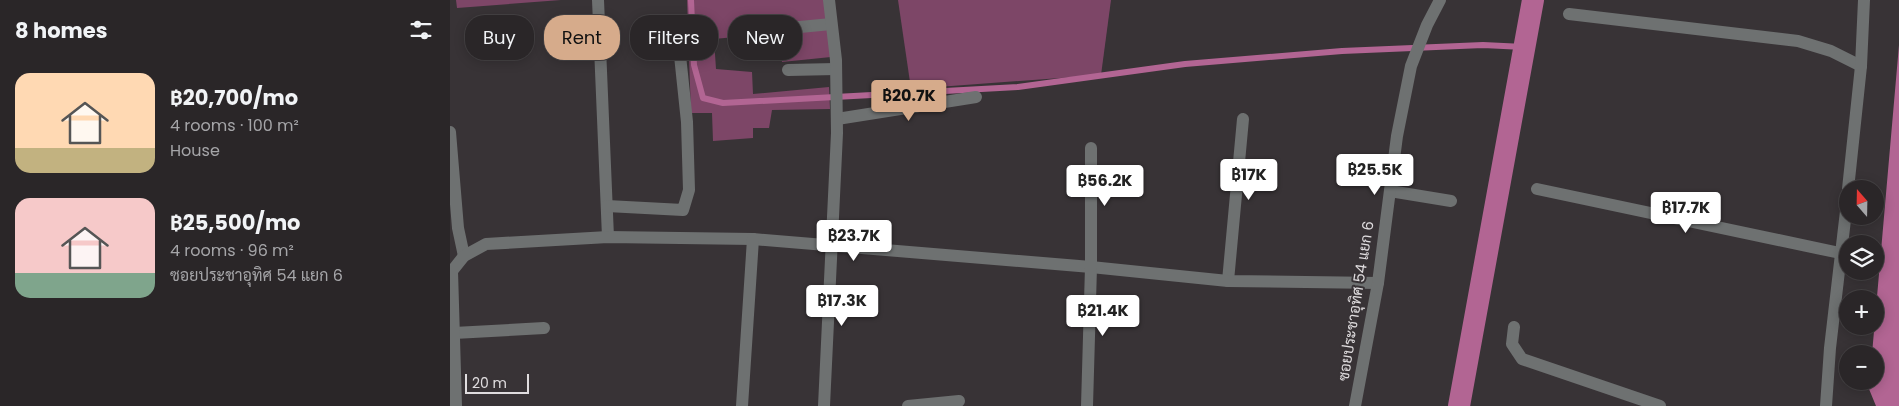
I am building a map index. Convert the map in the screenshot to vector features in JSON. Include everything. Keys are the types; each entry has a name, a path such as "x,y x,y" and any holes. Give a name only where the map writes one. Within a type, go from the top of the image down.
{"street":[{"path":"598,0 608,237"},
{"path":"824,406 833,246 837,114 836,75 829,0"},
{"name":"ซอยประชาอุทิศ 54 แยก 6","path":"1355,406 1378,283 1397,136 1411,66 1427,25 1440,0"},
{"path":"1849,180 1861,66 1864,0"},
{"path":"1569,14 1798,41 1831,51 1861,66"},
{"path":"802,27 832,24"},
{"path":"607,206 683,210 689,190 687,122 680,60"},
{"path":"788,70 836,75"},
{"path":"837,114 976,98"},
{"path":"1228,281 1242,119"},
{"path":"450,132 458,228 464,256"},
{"path":"1087,406 1091,267 1091,148"},
{"path":"1537,189 1839,253"},
{"path":"1390,190 1451,201"},
{"path":"456,406 452,271 464,256 486,244 608,237 754,240 1091,267 1228,281 1378,283"},
{"path":"742,406 754,240"},
{"path":"1826,406 1839,262"},
{"path":"1514,327 1512,344 1522,359 1660,406"},
{"path":"453,340 544,328"},
{"path":"908,406 959,402"}],"shaded area":[{"path":"456,0 561,0 457,8"},
{"path":"687,0 824,0 831,57 802,60 802,15 728,15 728,38 718,39 718,15 688,15"},
{"path":"898,0 1111,0 1101,75 911,89"},
{"path":"1899,45 1899,406 1876,406 1869,390 1884,390 1884,345 1873,345 1874,335 1884,335 1884,290 1878,290 1878,280 1884,280 1884,235 1882,235"},
{"path":"689,60 715,60 716,69 752,72 753,94 829,87 830,109 772,110 769,128 753,128 753,138 713,141 712,113 691,113"},
{"path":"782,60 802,60 782,62"}],"waterway":[{"path":"691,0 694,65 703,98 723,103 1018,87 1185,64 1342,51 1483,45 1524,47"},
{"path":"1459,406 1533,0"}]}
